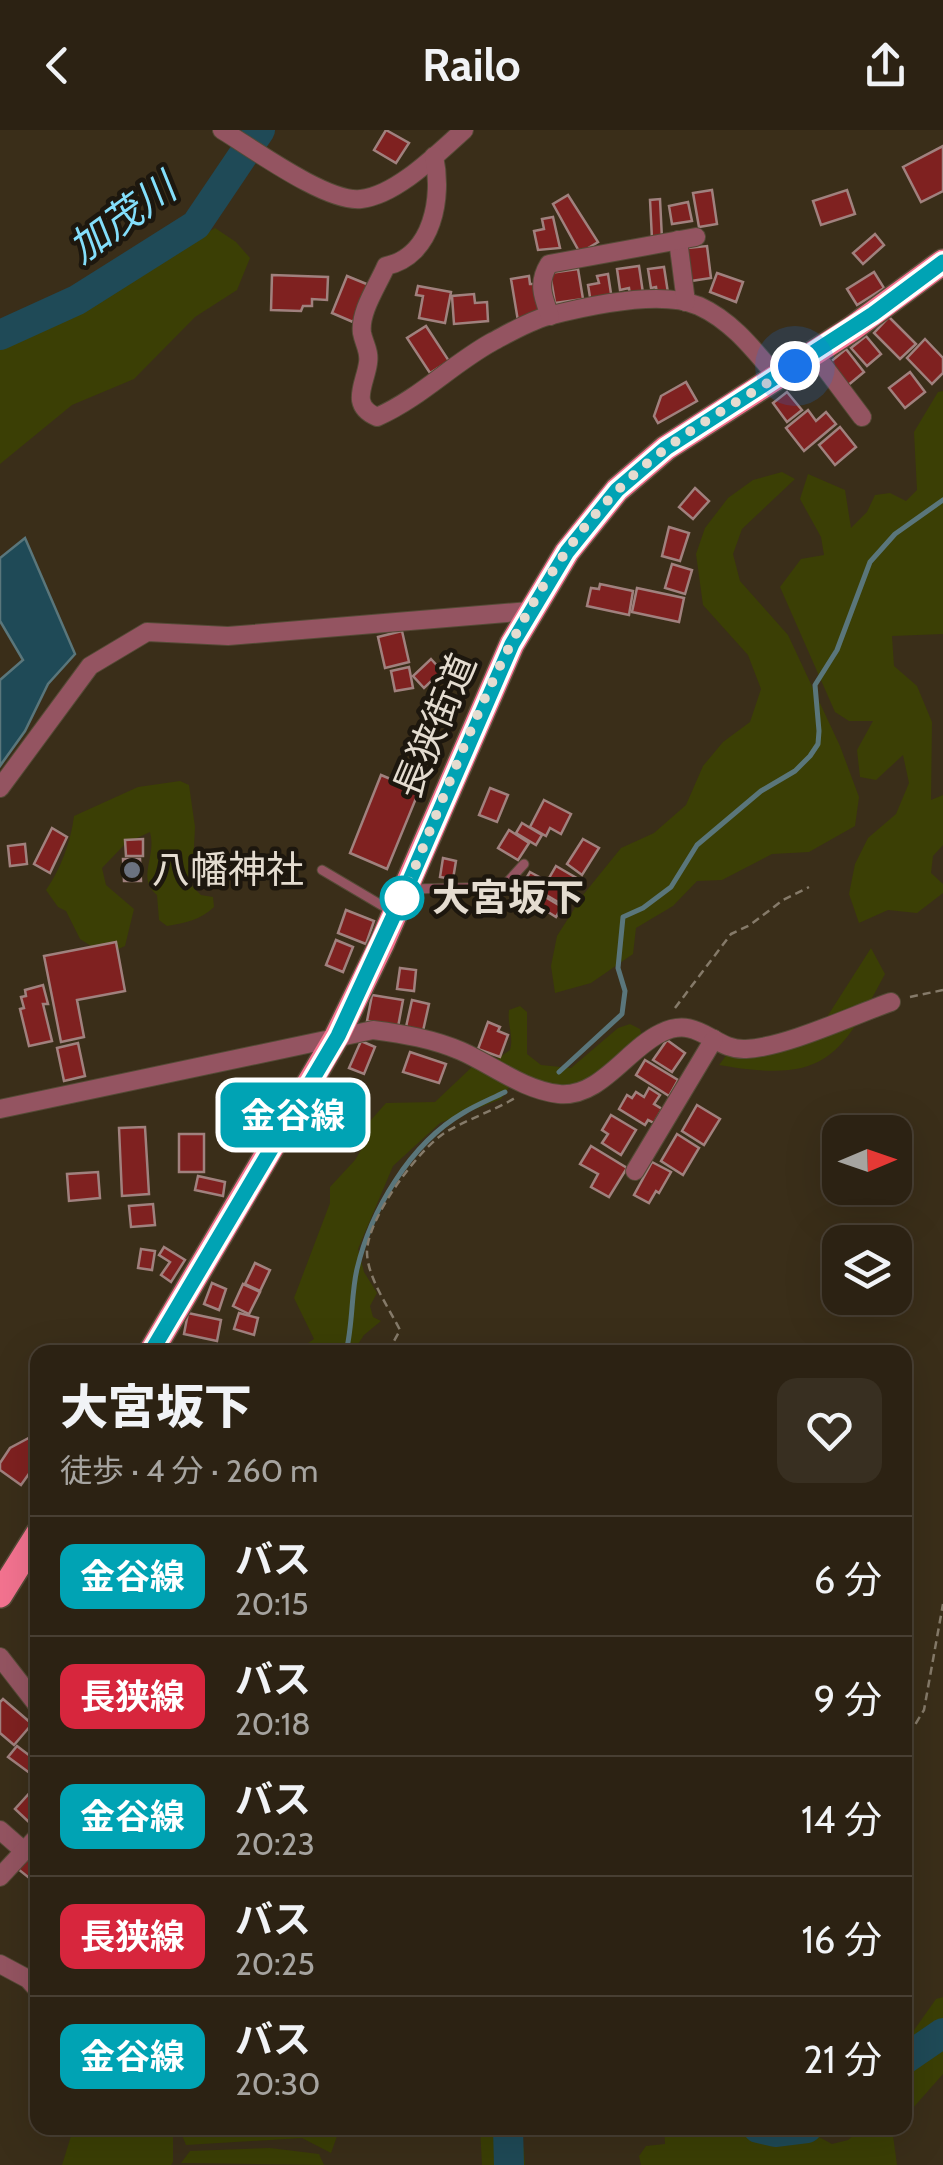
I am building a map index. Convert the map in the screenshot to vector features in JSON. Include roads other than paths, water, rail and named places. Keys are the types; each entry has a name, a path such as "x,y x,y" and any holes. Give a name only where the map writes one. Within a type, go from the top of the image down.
{"main road":[{"name":"長狭街道","path":"158,1345 338,1036 406,889 478,718 530,611 567,552 617,490 666,448 814,354 943,262"},
{"path":"0,1594 30,1547"}],"street":[{"path":"222,130 314,186 359,200 386,190 464,130"},
{"path":"434,156 440,181 428,229 418,250 402,263 386,266 362,320 368,365 360,388 361,405 367,412 377,416 390,411 490,343 550,316 630,301 686,302 728,324 777,377"},
{"path":"550,316 541,290 542,274 549,264 687,238 686,302"},
{"path":"814,354 862,418"},
{"path":"0,788 90,666 147,632 228,636 530,611"},
{"path":"0,1109 373,1030 415,1035 557,1094 580,1092 664,1031 692,1026 743,1050 777,1043 891,1002"},
{"path":"634,1171 714,1039"},
{"path":"0,1657 30,1696"},
{"path":"0,1830 24,1851"},
{"path":"0,1877 30,1845"},
{"path":"0,1964 30,1981"}],"lane":[{"path":"406,889 504,887 524,864"},
{"path":"322,870 395,913"}],"water":[{"path":"25,538 75,654 48,684 25,731 0,766 0,680 23,660 0,621 0,558"}],"waterway":[{"name":"加茂川","path":"0,335 77,300 196,225 260,130"},
{"path":"559,1072 622,1014 625,991 618,968 623,917 671,887 697,845 810,756 818,744 819,731 815,685 837,650 870,562 895,534 943,500"},
{"path":"347,1345 363,1247 395,1180 444,1126 505,1092"},
{"path":"912,2054 943,2033"},
{"path":"508,2135 509,2165"}],"place":[{"name":"八幡神社","path":"132,870"},
{"name":"大宮坂下","path":"402,898"}]}
